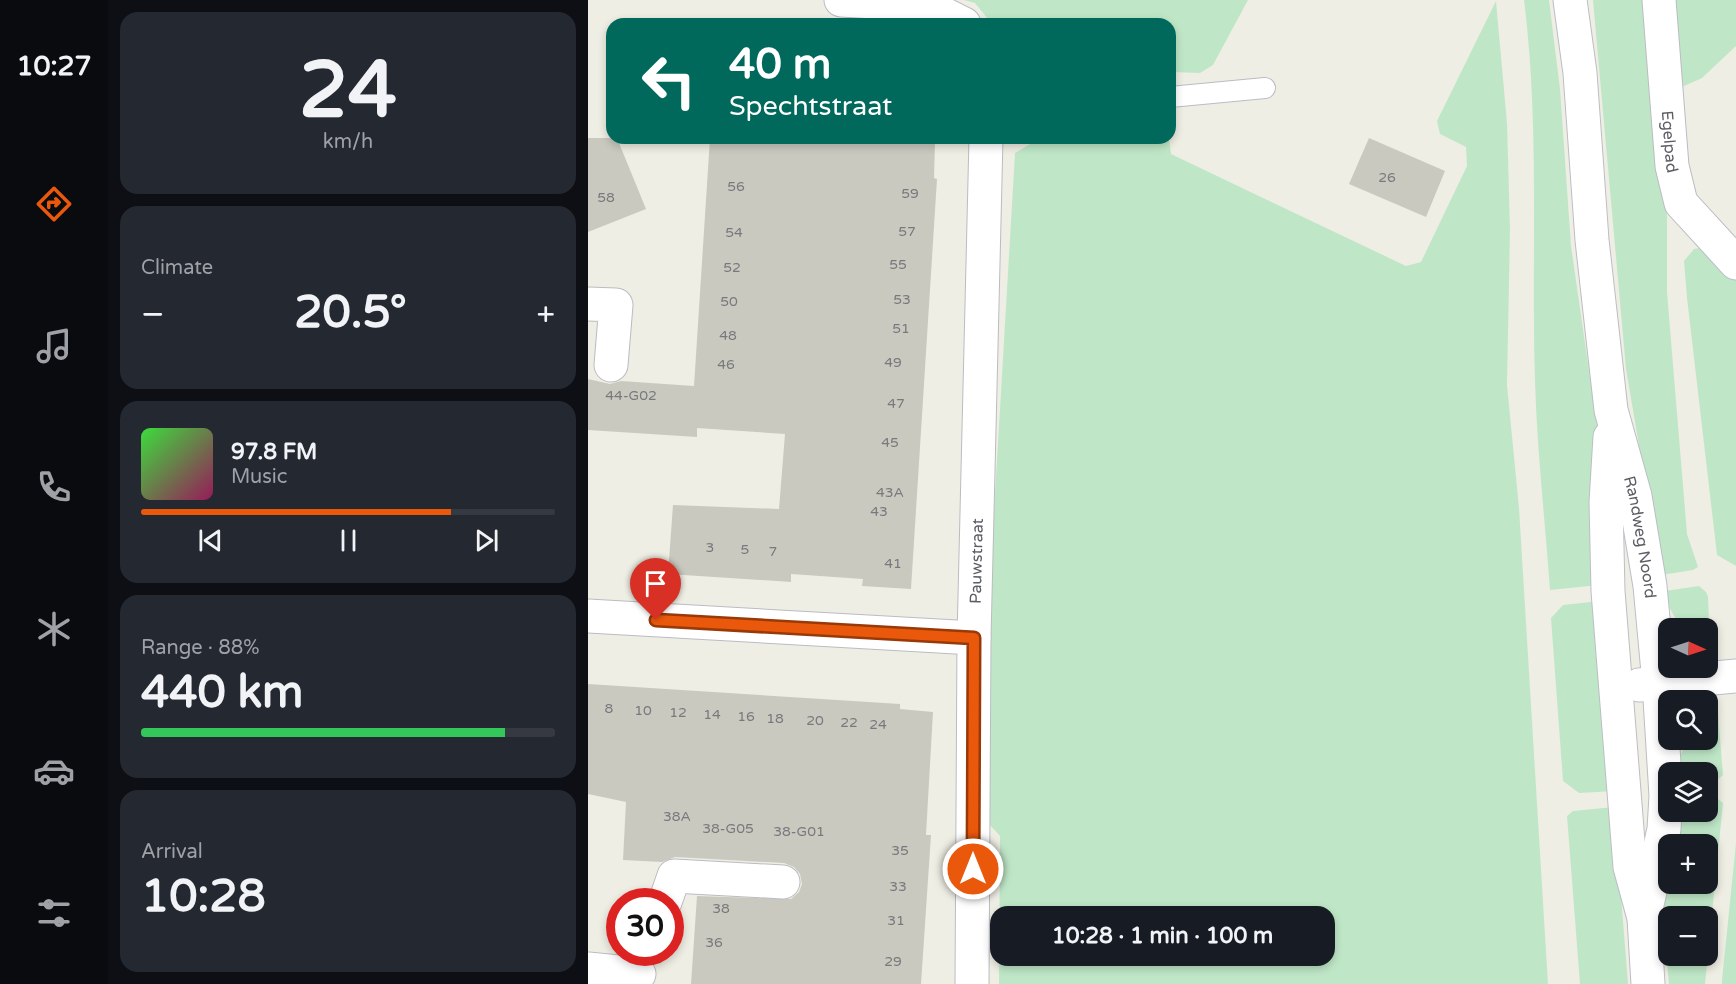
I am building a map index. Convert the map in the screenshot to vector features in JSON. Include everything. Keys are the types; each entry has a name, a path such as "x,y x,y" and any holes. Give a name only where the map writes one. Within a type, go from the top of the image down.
{"street":[{"path":"841,0 926,5 953,18"},
{"name":"Randweg Noord","path":"1570,0 1580,73 1592,240 1611,410 1639,519 1650,586 1659,683 1666,796 1664,829 1644,918"},
{"name":"Egelpad","path":"1659,0 1672,166 1681,203 1736,263"},
{"name":"Pauwstraat","path":"972,984 974,638 986,144"},
{"path":"588,304 616,305 611,366"},
{"name":"Randweg Noord","path":"1611,410 1606,502 1608,591 1630,867 1644,918 1648,984"},
{"path":"588,616 974,638"},
{"path":"1616,687 1736,676"},
{"path":"670,888 674,876 783,882"},
{"path":"588,969 642,970"}],"lane":[{"path":"1176,96 1265,88"}],"green space":[{"path":"964,0 1248,0 1213,65 1200,73 1176,72 1176,18 987,18 975,3"},
{"path":"1524,0 1549,0 1560,89 1571,246 1600,447 1599,585 1550,590 1536,407 1532,95"},
{"path":"1593,0 1644,0 1667,209 1667,292 1687,534 1698,567 1693,570 1661,575 1626,369"},
{"path":"1667,0 1736,0 1736,46 1702,78 1675,90"},
{"path":"1496,1 1507,123 1510,230 1507,385 1519,508 1548,984 999,984 999,966 1335,966 1335,906 1000,906 1000,836 988,823 992,546 1015,153 1030,144 1170,144 1171,154 1406,266 1421,262 1467,166 1466,147 1440,134 1437,121"},
{"path":"1704,247 1736,276 1736,566 1717,555 1687,298 1684,261 1694,249"},
{"path":"1699,586 1708,597 1709,618 1676,618 1667,602 1665,591"},
{"path":"1600,601 1615,791 1579,793 1563,781 1551,618 1563,605"},
{"path":"1718,713 1723,775 1718,780 1718,762 1680,762 1683,750 1718,750"},
{"path":"1718,799 1723,803 1718,853 1718,834 1675,834 1677,822 1718,822"},
{"path":"1614,807 1628,984 1580,984 1567,816 1573,811"},
{"path":"1736,843 1736,984 1722,984 1722,980"},
{"path":"1665,894 1714,894 1713,906 1662,906"},
{"path":"1667,966 1707,966 1705,984 1669,984"}],"building":[{"path":"588,138 606,138 606,144 619,144 646,209 588,232"},
{"path":"1369,138 1445,171 1426,217 1349,184"},
{"path":"710,144 935,144 934,178 937,179 911,589 862,586 863,579 791,574 791,582 668,574 673,505 779,509 785,434 697,428 697,437 588,430 588,379 610,384 621,381 694,386"},
{"path":"588,684 900,704 900,709 933,712 926,835 931,835 921,984 691,984 697,896 791,899 799,892 802,884 800,874 794,867 784,863 675,857 662,862 623,860 626,802 588,794"}],"route":[{"path":"656,620 974,638 973,869"}]}
